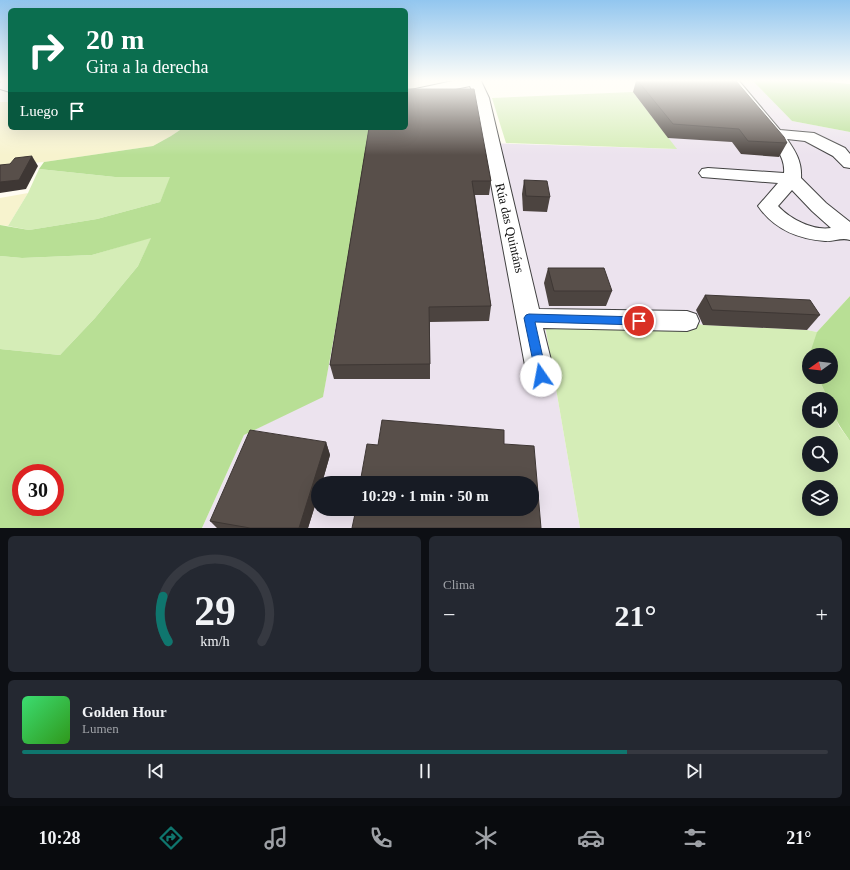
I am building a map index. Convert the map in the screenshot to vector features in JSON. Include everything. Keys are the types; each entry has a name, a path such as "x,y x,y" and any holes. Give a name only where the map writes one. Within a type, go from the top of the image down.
{"street":[{"name":"Rúa das Quintáns","path":"484,106 541,376"},
{"path":"750,106 784,145 793,166 792,179 768,206 778,218 803,231 827,235 848,232"},
{"path":"774,134 808,136 839,152 850,163"},
{"path":"708,172 792,179 819,207 848,232"},
{"path":"529,318 687,322"}],"shaded area":[{"path":"0,106 8,106 8,130 180,130 153,146 44,162 0,166"},
{"path":"408,106 476,106 484,143 676,149 643,106 777,106 792,121 850,132 850,296 817,332 807,330 703,325 687,321 544,319 580,528 202,528 244,435 323,396 372,130 408,130"},
{"path":"28,193 8,226 0,225 0,198"}],"green space":[{"path":"494,106 644,106 677,149 506,143"},
{"path":"777,106 850,106 850,132 792,121"},
{"path":"180,130 372,130 323,397 244,435 202,528 0,528 0,349 60,355 95,318 138,266 151,238 92,255 22,258 0,256 0,225 29,230 97,219 160,202 170,177 115,177 39,169 44,162 153,146"},
{"path":"39,169 115,177 171,177 160,202 97,219 29,230 8,226 28,193"},
{"path":"152,237 138,266 95,318 60,355 0,349 0,256 22,258 92,255"},
{"path":"850,296 850,441 838,423 838,392 825,392 821,384 838,384 838,348 812,348 817,332"},
{"path":"544,319 687,321 703,325 807,330 817,332 816,348 802,348 802,384 821,384 825,392 802,392 802,428 838,428 838,424 850,441 850,528 580,528"}],"building":[{"path":"408,106 477,106 491,181 472,181 491,306 429,307 430,364 330,365 369,130 408,130"},
{"path":"658,106 757,106 784,137 787,143 748,141 739,129 673,124"},
{"path":"32,156 19,180 0,182 0,165 10,164 15,158"},
{"path":"524,180 547,181 550,197 526,196"},
{"path":"548,268 604,268 612,291 554,291"},
{"path":"705,295 810,300 820,315 712,310"},
{"path":"382,420 504,430 504,444 534,446 537,476 361,476 367,444 378,445"},
{"path":"250,430 326,442 315,476 311,476 311,490 299,528 250,528 210,521"},
{"path":"539,505 541,528 352,528 355,516 539,516"}],"route":[{"path":"541,376 529,318 639,321"}]}
